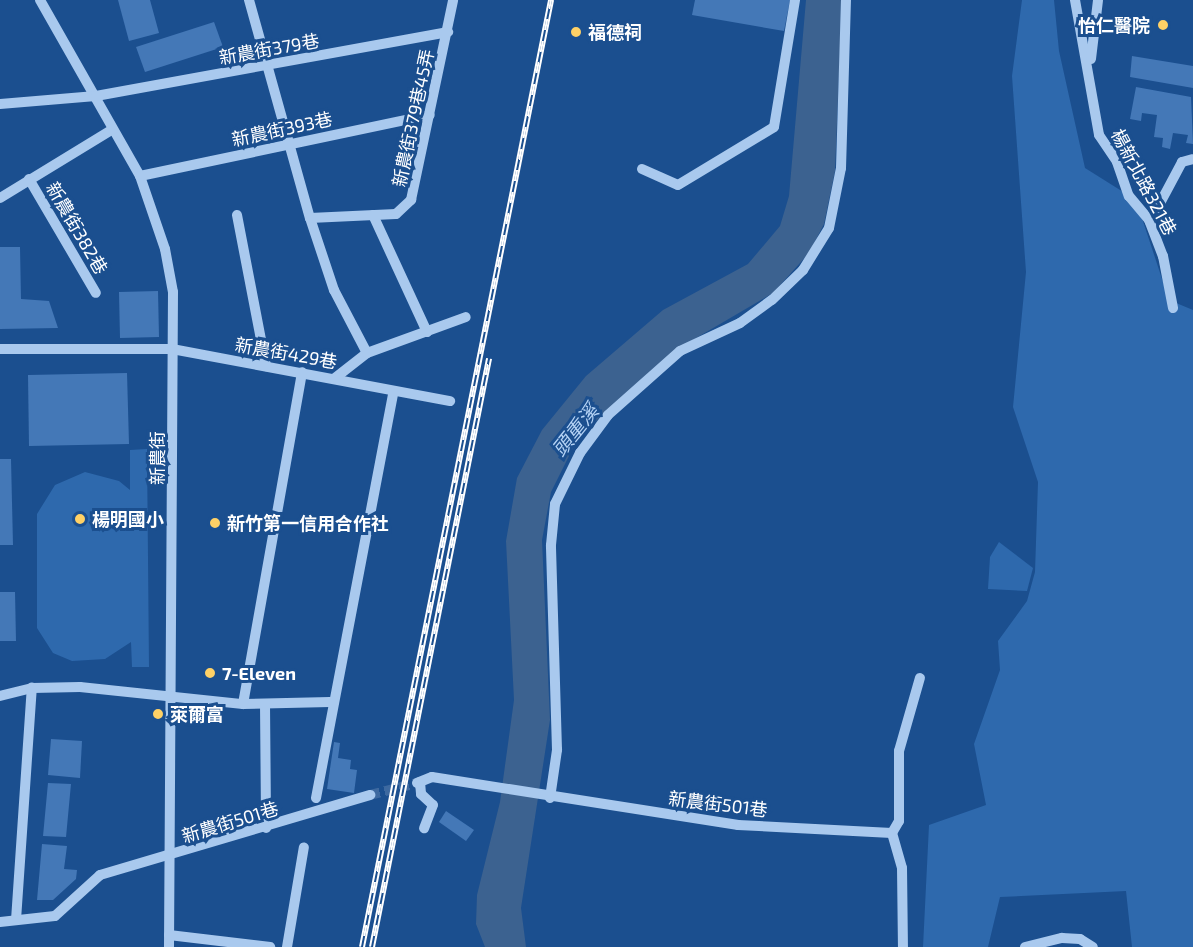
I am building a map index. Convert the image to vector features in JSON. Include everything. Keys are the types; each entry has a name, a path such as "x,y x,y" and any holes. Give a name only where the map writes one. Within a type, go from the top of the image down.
{"street":[{"name":"新農街","path":"40,0 140,176 165,249 173,292 169,941"},
{"path":"249,0 310,218 334,290 368,353"},
{"name":"新農街379巷45弄","path":"310,218 396,213 411,200 453,0"},
{"path":"642,170 678,184 774,127 795,0"},
{"path":"545,797 557,750 551,545 555,504 580,453 608,415 680,351 740,322 772,300 803,270 829,228 841,168 846,0"},
{"name":"楊新北路321巷","path":"1075,0 1090,65 1099,135 1117,162 1129,196 1150,222 1163,256 1173,308"},
{"path":"1090,65 1098,0"},
{"name":"新農街379巷","path":"0,104 96,96 268,67 448,32"},
{"name":"新農街393巷","path":"140,176 430,116"},
{"name":"新農街382巷","path":"0,198 113,129"},
{"path":"1150,222 1182,162 1193,159"},
{"name":"新農街382巷","path":"29,179 96,293"},
{"path":"237,214 266,366"},
{"path":"374,215 427,332"},
{"path":"335,378 368,353 466,316"},
{"name":"新農街429巷","path":"0,349 172,350 335,378 450,401"},
{"path":"243,704 302,372"},
{"path":"316,798 330,702 394,391"},
{"path":"903,947 902,868 892,833 898,821 899,751 920,678"},
{"path":"16,921 32,688"},
{"path":"0,696 32,688 243,704 330,702"},
{"path":"265,704 266,828"},
{"name":"新農街501巷","path":"424,828 433,805 421,794 419,782 432,777 545,797 738,825 892,833"},
{"name":"新農街501巷","path":"0,922 55,916 100,875 169,858 370,795"},
{"path":"286,947 304,847"},
{"path":"1025,947 1062,938 1080,939 1093,947"},
{"path":"169,941 270,947"}],"shaded area":[{"path":"1022,0 1054,0 1059,51 1085,168 1136,200 1169,300 1193,310 1193,947 1132,947 1126,891 1000,897 988,947 923,947 929,825 986,805 974,744 1000,670 998,641 1027,601 1035,572 1038,482 1013,407 1026,272 1012,76"},
{"path":"147,449 149,667 132,667 131,642 105,659 72,661 53,653 37,628 37,514 55,485 85,472 119,481 130,490 130,450"},
{"path":"999,542 1033,568 1027,591 988,589 990,557"}],"water":[{"name":"頭重溪","path":"806,0 842,0 835,171 824,224 809,253 773,293 679,348 604,413 577,440 551,492 542,540 550,720 521,908 526,947 485,947 476,924 477,895 500,802 514,700 506,541 517,478 542,430 586,376 663,310 748,264 780,226 789,196"}],"building":[{"path":"118,0 150,0 159,33 129,41"},
{"path":"695,0 790,0 784,31 692,15"},
{"path":"214,22 223,47 145,72 136,47"},
{"name":"福德祠","path":"572,28 581,29 579,36 571,35"},
{"path":"1132,56 1193,66 1193,88 1130,77"},
{"path":"1136,87 1191,97 1193,144 1186,143 1188,135 1173,133 1170,149 1162,147 1163,138 1154,137 1157,115 1142,113 1141,121 1130,119"},
{"path":"0,247 20,247 21,299 49,301 58,328 0,329"},
{"path":"158,291 159,337 120,338 119,292"},
{"path":"127,373 129,444 29,446 28,375"},
{"path":"0,459 11,459 13,545 0,545"},
{"path":"0,592 15,592 16,641 0,641"},
{"path":"51,739 82,741 80,778 48,775"},
{"path":"334,742 340,743 338,758 351,760 350,769 357,770 354,793 327,789"},
{"path":"48,783 71,784 66,837 43,836"},
{"path":"446,811 474,830 466,841 439,822"},
{"path":"42,844 67,846 64,869 77,870 76,879 53,900 37,900"}],"tunnel":[{"path":"370,795 417,783"}],"railway":[{"path":"362,947 551,0"},
{"path":"372,947 489,359"}],"place":[{"name":"怡仁醫院","path":"1163,25"},
{"name":"福德祠","path":"576,32"},
{"name":"楊明國小","path":"80,519"},
{"name":"新竹第一信用合作社","path":"215,523"},
{"name":"7-Eleven","path":"210,673"},
{"name":"萊爾富","path":"158,714"}]}
